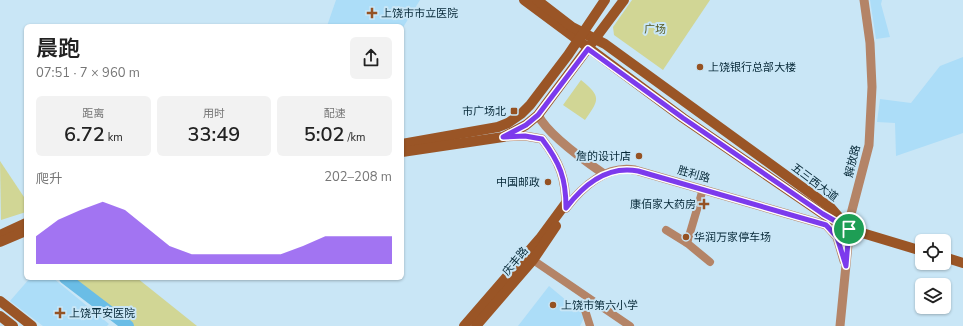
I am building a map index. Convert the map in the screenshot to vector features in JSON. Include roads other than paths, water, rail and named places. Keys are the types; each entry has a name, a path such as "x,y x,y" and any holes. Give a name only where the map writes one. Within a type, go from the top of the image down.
{"main road":[{"name":"五三西大道","path":"524,0 580,37 605,44 694,107 831,208 849,229"},
{"name":"五三西大道","path":"537,0 572,27 588,49 683,118 823,214 849,229"},
{"path":"404,144 488,129 508,123 521,114 530,105 605,0"},
{"path":"404,152 503,137 526,125 538,115 624,0"},
{"path":"464,326 566,205"},
{"name":"庆丰路","path":"476,326 533,260 547,241 566,205"},
{"path":"0,235 24,224"},
{"path":"849,229 915,249"},
{"path":"0,242 24,232"},
{"path":"951,259 963,263"},
{"path":"0,301 32,326"},
{"path":"0,316 13,326"}],"street":[{"name":"解放路","path":"840,326 851,214 869,145 872,80 870,43 864,0"},
{"path":"538,115 542,124 578,156 604,174"},
{"path":"503,137 525,136 542,139 552,152 561,169 566,186 566,205"},
{"name":"胜利路","path":"566,205 585,187 604,174 626,169 826,225 837,237 846,266"},
{"path":"687,243 703,190"},
{"path":"666,230 687,243 710,262"},
{"path":"533,260 630,326"},
{"path":"584,308 590,326"}],"waterway":[{"path":"68,280 128,326"}],"place":[{"name":"上饶市市立医院","path":"372,13"},
{"name":"上饶银行总部大楼","path":"700,67"},
{"name":"市广场北","path":"514,111"},
{"name":"詹的设计店","path":"639,156"},
{"name":"中国邮政","path":"548,182"},
{"name":"康佰家大药房","path":"704,204"},
{"name":"华润万家停车场","path":"686,237"},
{"name":"上饶市第六小学","path":"553,305"},
{"name":"上饶平安医院","path":"60,313"}],"park label":[{"name":"广场","path":"655,29"}]}
